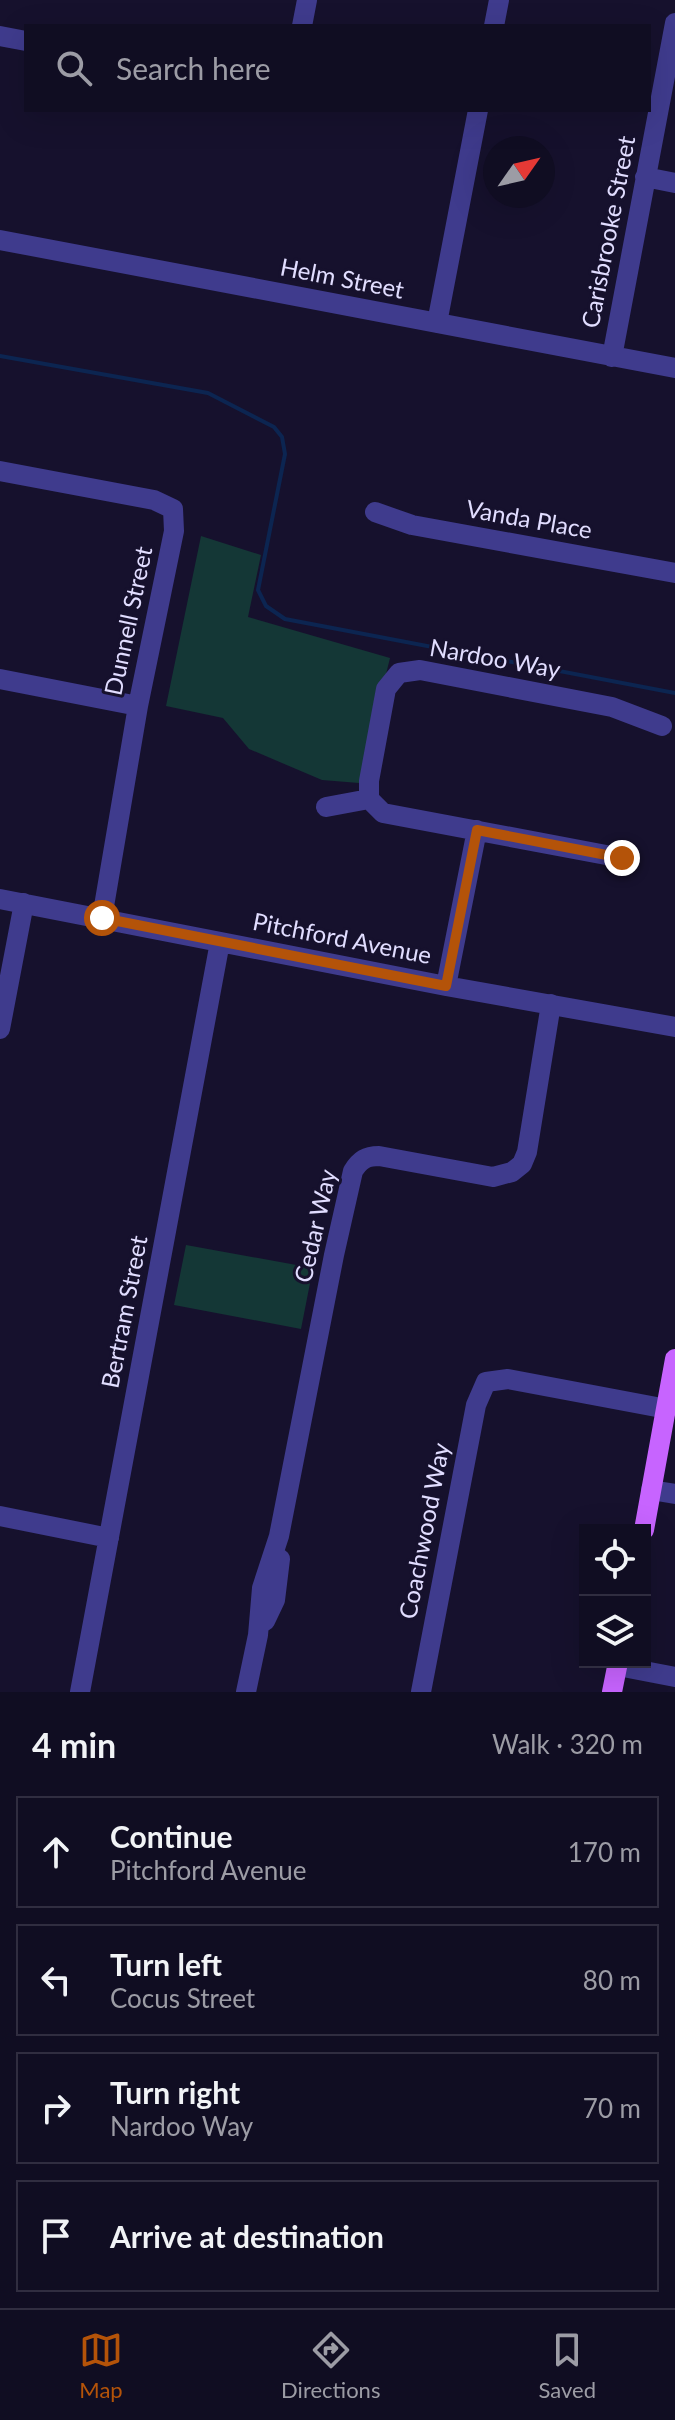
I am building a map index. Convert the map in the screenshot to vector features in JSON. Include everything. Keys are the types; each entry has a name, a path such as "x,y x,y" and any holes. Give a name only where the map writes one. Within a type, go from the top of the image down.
{"main road":[{"path":"645,1524 675,1359"},
{"path":"612,1692 617,1668"}],"street":[{"path":"302,24 307,0"},
{"path":"494,24 499,0"},
{"name":"Carisbrooke Street","path":"612,357 675,23"},
{"path":"0,36 24,41"},
{"path":"437,323 478,112"},
{"path":"645,177 675,183"},
{"name":"Helm Street","path":"0,240 675,368"},
{"name":"Dunnell Street","path":"0,471 154,500 173,509 174,531 138,706 102,918"},
{"name":"Vanda Place","path":"375,512 412,525 675,573"},
{"name":"Nardoo Way","path":"369,799 369,781 386,689 399,673 420,670 612,707 662,726"},
{"path":"0,679 138,706"},
{"path":"326,807 369,799 383,813 622,858"},
{"path":"446,986 477,830"},
{"name":"Pitchford Avenue","path":"0,899 675,1027"},
{"path":"0,1029 24,903"},
{"name":"Bertram Street","path":"80,1692 220,942"},
{"name":"Cedar Way","path":"246,1692 353,1171 358,1162 369,1156 493,1177 512,1172 522,1164 527,1152 551,1004"},
{"name":"Coachwood Way","path":"421,1692 476,1405 479,1375 667,1409"},
{"path":"651,1490 675,1494"},
{"path":"0,1516 109,1538"},
{"path":"636,1668 675,1677"}],"green space":[{"path":"201,536 261,555 248,617 390,658 359,783 322,780 249,749 223,718 166,706"},
{"path":"186,1245 313,1268 301,1329 174,1305"}],"waterway":[{"path":"0,356 208,393 274,427 282,437 285,454 258,590 266,606 285,619 675,693"}],"route":[{"path":"102,918 446,986 477,830 622,858"}]}
